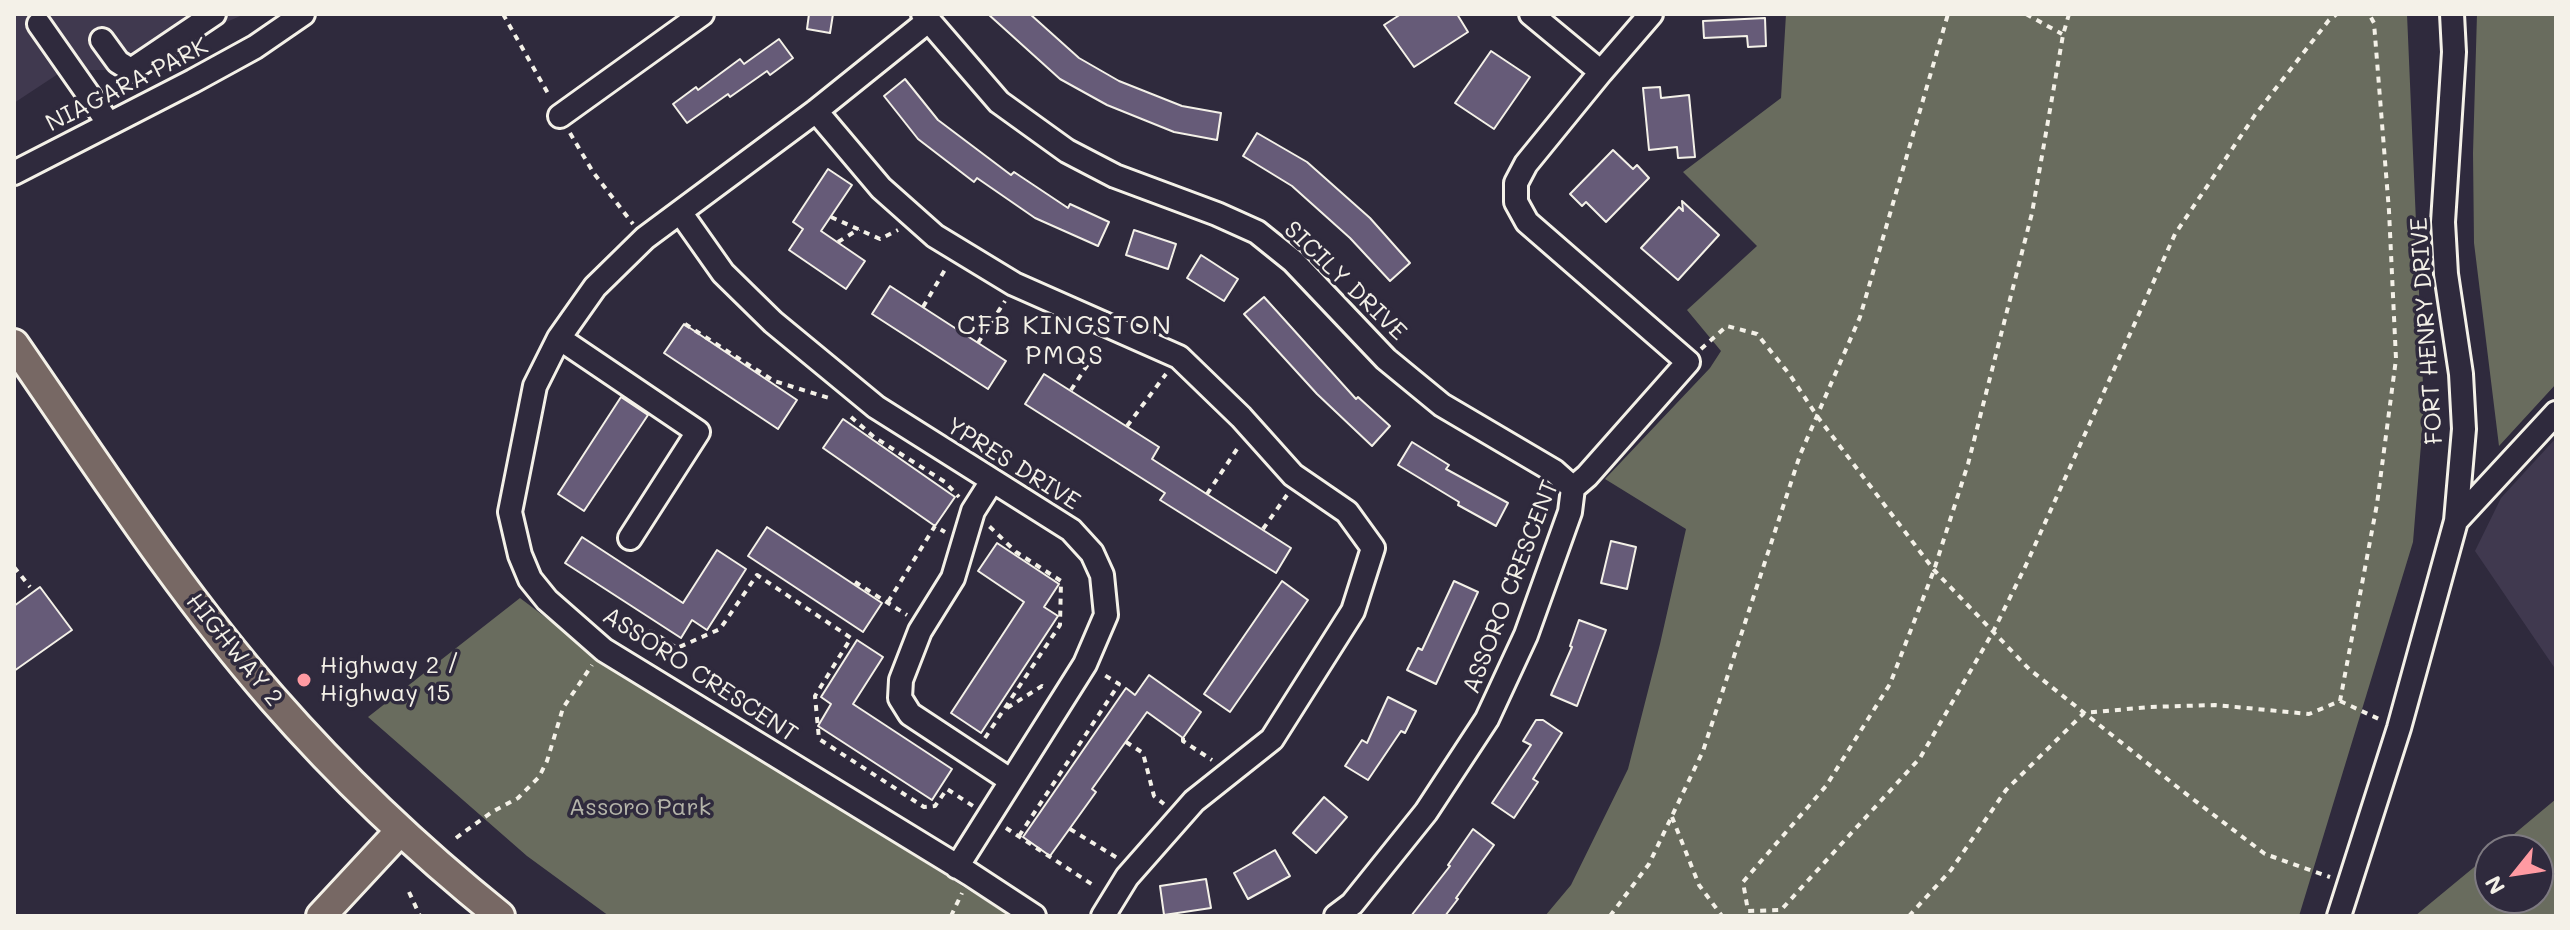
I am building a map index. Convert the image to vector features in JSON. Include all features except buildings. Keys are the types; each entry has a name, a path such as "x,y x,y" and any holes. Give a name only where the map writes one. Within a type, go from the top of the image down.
{"main road":[{"name":"HIGHWAY 2","path":"14,344 179,582 271,698 400,831 500,916"},
{"path":"321,916 400,831"}],"street":[{"path":"102,40 118,62 131,70 214,14"},
{"name":"NIAGARA PARK","path":"14,173 255,47 303,14"},
{"path":"1531,14 1601,72"},
{"path":"1651,14 1526,164 1516,183 1516,202 1527,222 1688,362"},
{"name":"FORT HENRY DRIVE","path":"2339,916 2399,728 2456,521 2464,429 2461,374 2446,274 2443,222 2454,52 2452,14"},
{"name":"ASSORO CRESCENT","path":"925,17 816,111 645,238 595,287 559,338 535,386 510,512 520,555 530,579 547,600 602,648 1034,916"},
{"name":"SICILY DRIVE","path":"925,17 999,102 1044,135 1115,176 1257,232 1293,261 1386,359 1442,405 1554,471 1573,488"},
{"path":"560,116 688,18"},
{"path":"39,24 109,124"},
{"path":"816,111 881,188 935,236 1016,284 1179,357 1298,479 1347,512 1373,548 1353,611 1272,739 1194,801 1135,869 1109,908"},
{"name":"YPRES DRIVE","path":"680,212 723,273 773,322 876,407 1071,530 1092,553 1102,575 1106,615 1085,664 957,867"},
{"path":"559,338 698,432 630,538"},
{"name":"ASSORO CRESCENT","path":"1336,916 1352,904 1426,812 1487,719 1526,635 1570,512 1573,488 1688,362"},
{"path":"2456,521 2556,413"},
{"path":"992,481 973,511 953,578 923,626 901,680 900,698 910,714 1010,780"}],"path":[{"path":"1610,916 1649,864 1703,751 1800,455 1860,317 1948,14"},
{"path":"2026,14 2063,35"},
{"path":"2069,14 2032,213 1968,464 1934,570 1890,684 1826,786 1743,882 1748,911 1781,910 1920,758 1993,632 2026,565 2175,234 2255,115 2329,20 2337,14"},
{"path":"2340,701 2377,504 2396,359 2387,180 2374,23 2369,14"},
{"path":"831,217 880,239 917,221"},
{"path":"838,242 859,229"},
{"path":"923,307 957,249"},
{"path":"978,343 1016,284"},
{"path":"685,324 774,381 828,397 840,407"},
{"path":"1688,362 1727,326 1757,334 1934,570 2029,669 2265,854 2350,884"},
{"path":"1071,390 1113,327"},
{"path":"1127,426 1179,357"},
{"path":"851,417 874,437 945,482 966,505"},
{"path":"1207,494 1251,428"},
{"path":"1263,529 1298,479"},
{"path":"973,756 1060,625 1061,581 1016,552 980,518"},
{"path":"888,602 935,526"},
{"path":"14,567 30,587"},
{"path":"456,838 518,798 539,777 563,708 612,628 653,632 677,648 720,629 757,575 851,638 815,696 819,739 924,807 935,806 947,789 1019,836 1109,908"},
{"path":"855,582 923,626"},
{"path":"1019,836 1119,684 1085,664"},
{"path":"1005,709 1042,686 1063,698"},
{"path":"1909,916 1951,870 2006,790 2084,713 2215,705 2309,714 2340,701 2399,728"},
{"path":"1183,738 1183,741 1230,772"},
{"path":"1126,742 1143,753 1154,796 1179,818"},
{"path":"1672,817 1699,885 1722,916"},
{"path":"1070,829 1135,869"},
{"path":"409,892 420,916"}],"shaded area":[{"path":"14,14 245,14 114,70 64,70 14,103"},
{"path":"2556,438 2556,670 2475,551 2501,498"}],"green space":[{"path":"1786,14 2407,14 2424,408 2413,542 2299,916 1545,916 1571,885 1628,769 1686,529 1605,479 1710,368 1721,351 1687,310 1757,246 1683,172 1781,98"},
{"path":"2477,14 2556,14 2556,384 2499,446 2474,243"},
{"name":"Assoro Park","path":"520,598 598,657 1010,916 609,916 527,856 368,717"},
{"path":"2556,799 2556,916 2415,916 2474,867 2474,914 2554,914 2554,834 2514,834"}],"place":[{"name":"Highway 2 / Highway 15","path":"304,680"}],"district":[{"name":"CFB KINGSTON PMQS","path":"1065,341"}]}
